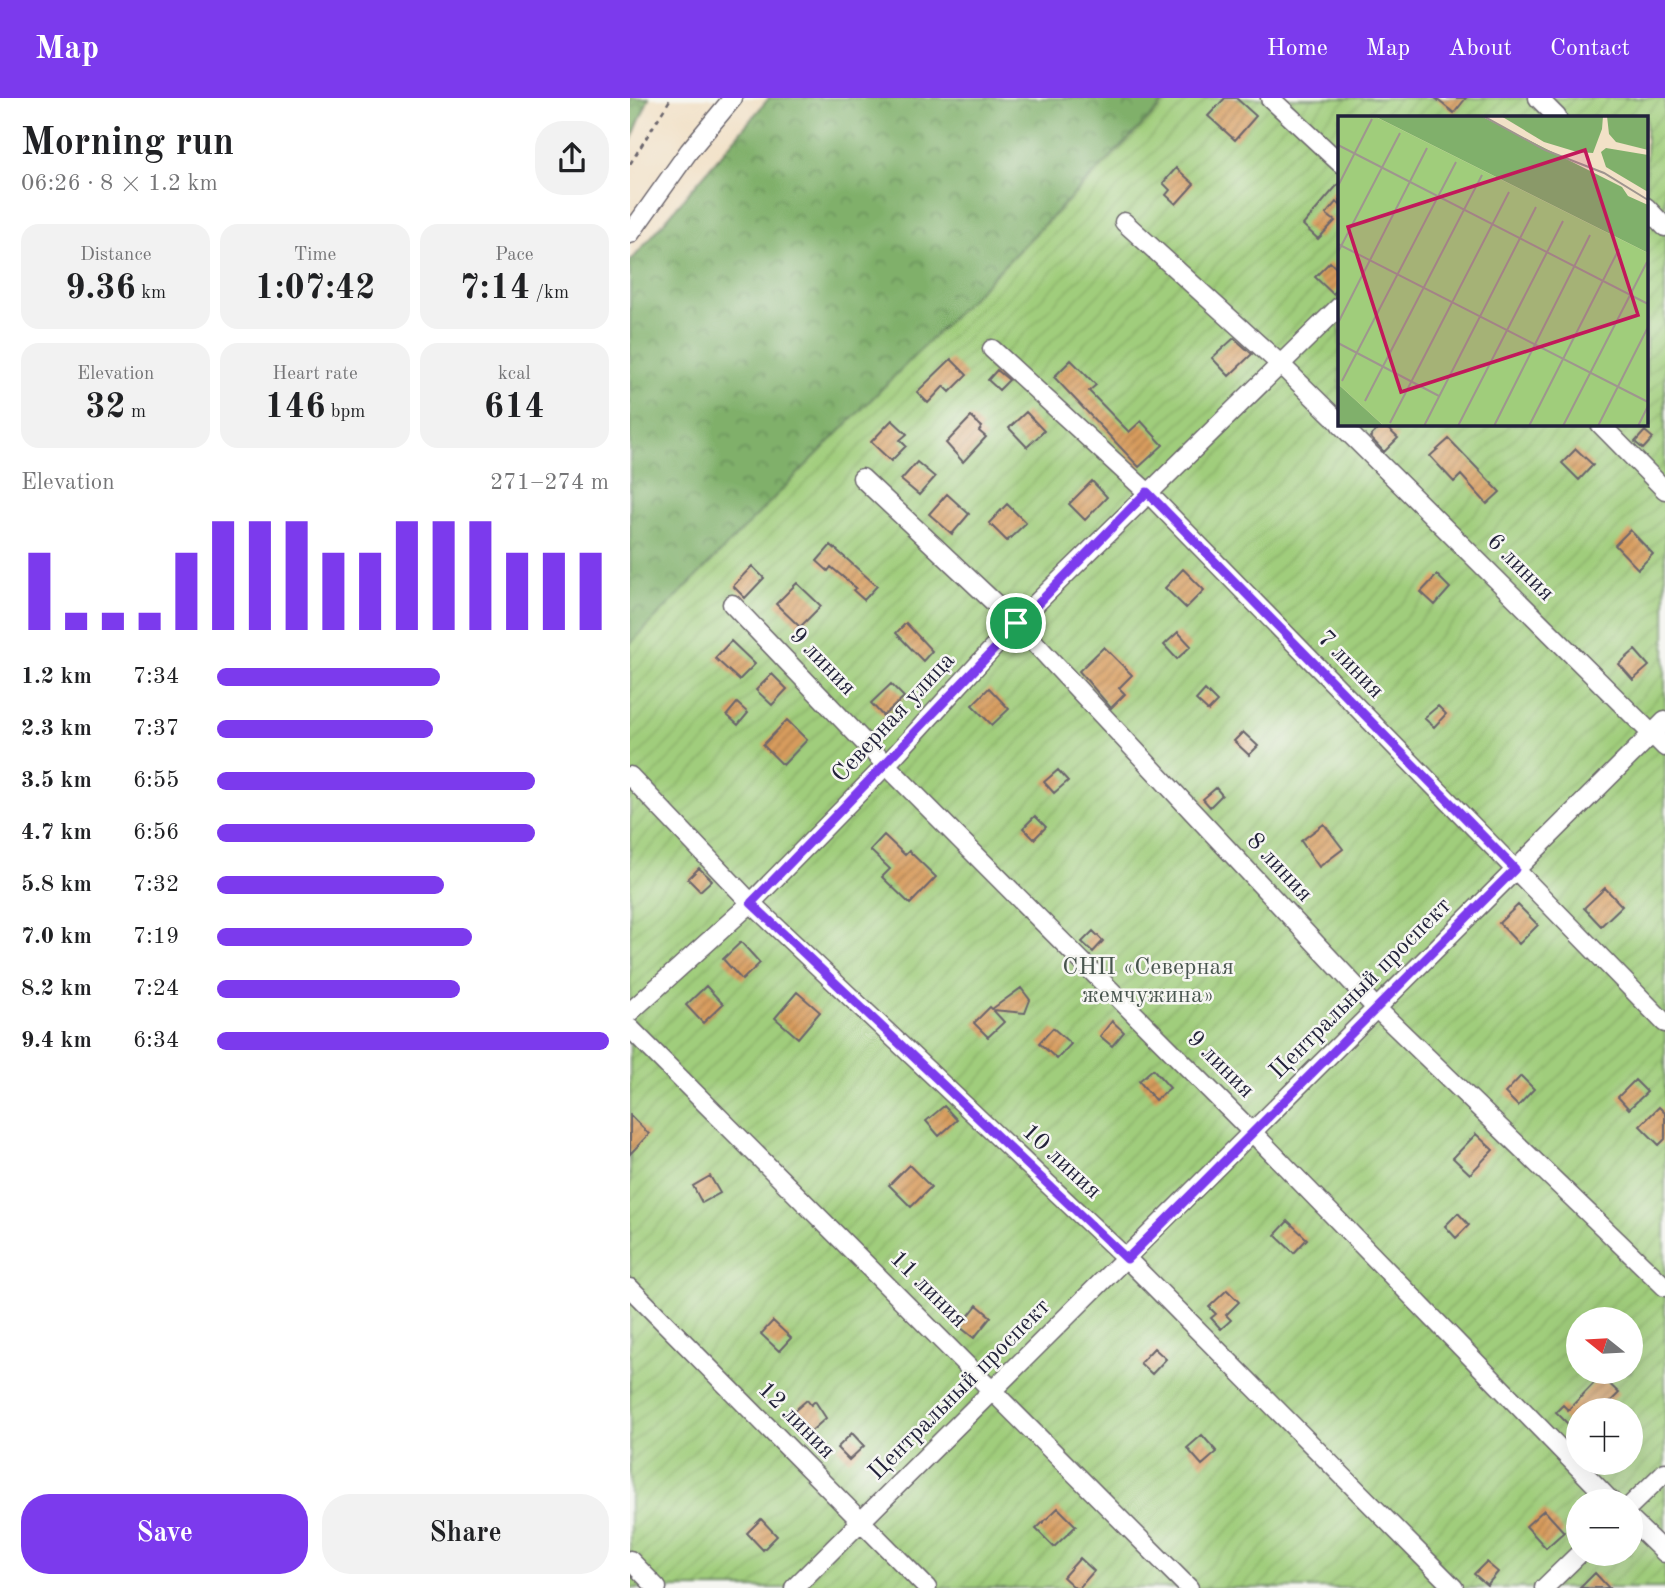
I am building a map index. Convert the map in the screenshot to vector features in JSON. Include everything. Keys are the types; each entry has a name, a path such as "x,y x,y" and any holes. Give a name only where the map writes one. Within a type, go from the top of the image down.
{"street":[{"path":"630,234 689,151 733,98"},
{"path":"1270,98 1338,162"},
{"path":"1648,209 1665,227"},
{"name":"6 линия","path":"1125,222 1279,363 1338,421"},
{"name":"Северная улица","path":"630,1012 751,903 886,765 1016,623 1338,307"},
{"name":"7 линия","path":"992,349 1147,492 1665,1023"},
{"name":"6 линия","path":"1342,425 1665,747"},
{"path":"1601,425 1665,490"},
{"name":"8 линия","path":"862,478 1016,623 1376,1008 1665,1287"},
{"name":"9 линия","path":"733,604 886,765 1252,1132 1599,1489"},
{"name":"Центральный проспект","path":"794,1588 995,1391 1665,721"},
{"name":"10 линия","path":"630,776 751,903 1127,1259 1454,1588"},
{"name":"11 линия","path":"630,1028 1189,1588"},
{"name":"12 линия","path":"630,1288 927,1588"},
{"path":"1643,1493 1665,1472"},
{"path":"1643,1532 1665,1553"},
{"path":"630,1560 657,1588"},
{"path":"1544,1588 1567,1566"}],"path":[{"path":"630,164 671,98"}],"green space":[{"path":"630,98 649,98 630,143"},
{"path":"769,98 1169,98 630,644 630,262"},
{"name":"СНП «Северная жемчужина»","path":"1169,98 1665,98 1665,1588 630,1588 630,644"}],"building":[{"path":"1225,98 1236,98 1256,116 1235,140 1208,116"},
{"path":"1435,98 1466,98 1454,113"},
{"path":"1176,168 1194,184 1176,204 1166,195 1170,190 1163,183"},
{"path":"1338,184 1338,204 1336,202 1326,214 1335,221 1318,239 1303,225"},
{"path":"1330,262 1338,270 1338,289 1333,294 1315,277"},
{"path":"1234,338 1252,354 1229,376 1212,358"},
{"path":"951,359 967,375 950,392 944,386 928,403 917,392"},
{"path":"1071,360 1096,385 1089,391 1129,432 1141,421 1163,445 1139,467 1054,377"},
{"path":"997,370 1009,380 999,390 988,380"},
{"path":"1026,412 1044,431 1027,447 1009,428"},
{"path":"971,417 982,427 979,431 986,437 963,462 946,443"},
{"path":"892,420 907,434 900,440 906,446 891,461 871,442"},
{"path":"1384,425 1398,438 1384,452 1370,437"},
{"path":"1645,431 1653,438 1643,449 1635,442"},
{"path":"1449,439 1500,492 1487,504 1461,475 1454,482 1430,456"},
{"path":"1576,449 1593,465 1579,480 1562,463"},
{"path":"917,462 935,477 919,495 901,480"},
{"path":"1092,481 1107,497 1085,520 1069,504"},
{"path":"947,494 969,514 952,534 929,514"},
{"path":"1007,504 1026,523 1007,541 989,523"},
{"path":"1630,530 1653,554 1638,569 1615,545"},
{"path":"831,545 877,586 864,600 853,590 856,588 831,567 828,571 817,561"},
{"path":"752,566 764,578 745,598 733,586"},
{"path":"1183,569 1204,590 1186,608 1165,588"},
{"path":"1437,575 1450,588 1435,605 1421,592"},
{"path":"797,583 821,606 800,627 776,604"},
{"path":"906,623 932,651 923,661 896,633"},
{"path":"1178,632 1191,646 1177,659 1164,645"},
{"path":"731,641 755,664 739,680 715,658"},
{"path":"1104,647 1132,675 1119,688 1125,694 1111,708 1079,671"},
{"path":"1635,650 1649,666 1633,680 1619,664"},
{"path":"772,674 787,689 772,705 756,690"},
{"path":"891,684 904,697 883,716 871,703"},
{"path":"989,688 1009,709 992,725 972,705"},
{"path":"1205,690 1217,702 1208,711 1196,700"},
{"path":"737,703 748,713 738,725 727,715"},
{"path":"1438,706 1446,714 1434,727 1424,718"},
{"path":"787,720 807,740 783,765 763,745"},
{"path":"1243,732 1258,746 1249,755 1234,741"},
{"path":"1058,770 1068,781 1054,793 1044,782"},
{"path":"1216,788 1222,795 1210,807 1203,799"},
{"path":"1035,816 1046,827 1034,839 1023,828"},
{"path":"1324,824 1343,849 1319,867 1301,841"},
{"path":"884,835 905,855 909,851 936,877 910,904 882,877 890,869 870,850"},
{"path":"699,868 712,880 700,891 688,879"},
{"path":"1605,888 1622,906 1601,926 1584,908"},
{"path":"1518,905 1538,925 1519,944 1499,923"},
{"path":"1093,931 1103,941 1093,952 1082,942"},
{"path":"741,942 760,963 742,980 723,959"},
{"path":"706,986 723,1004 703,1023 686,1005"},
{"path":"1021,988 1030,1000 1025,1013 993,1010 1004,1022 988,1037 974,1023 990,1007 992,1009"},
{"path":"797,992 820,1012 798,1038 775,1018"},
{"path":"1112,1021 1124,1032 1112,1046 1100,1036"},
{"path":"1053,1028 1071,1044 1057,1059 1039,1043"},
{"path":"1153,1069 1170,1088 1155,1100 1139,1081"},
{"path":"1521,1076 1534,1089 1518,1106 1505,1093"},
{"path":"1635,1080 1647,1092 1629,1109 1618,1097"},
{"path":"944,1106 957,1120 939,1136 926,1121"},
{"path":"1659,1107 1665,1113 1665,1139 1659,1145 1640,1126"},
{"path":"630,1115 649,1134 630,1154"},
{"path":"1476,1134 1493,1150 1470,1174 1453,1158"},
{"path":"909,1165 931,1187 911,1207 889,1185"},
{"path":"710,1176 720,1193 702,1203 693,1186"},
{"path":"1458,1213 1469,1225 1456,1238 1445,1226"},
{"path":"1288,1221 1307,1239 1294,1253 1275,1235"},
{"path":"1227,1290 1239,1302 1226,1315 1231,1320 1221,1329 1211,1318 1216,1314 1209,1307"},
{"path":"977,1305 991,1317 974,1338 960,1327"},
{"path":"773,1321 791,1338 779,1351 761,1334"},
{"path":"1154,1348 1166,1359 1152,1374 1140,1363"},
{"path":"1593,1384 1609,1384 1619,1393 1614,1398 1580,1398"},
{"path":"807,1400 811,1405 815,1401 826,1418 810,1432 793,1412"},
{"path":"1563,1405 1566,1408 1566,1422 1556,1412"},
{"path":"852,1433 864,1446 849,1460 837,1448"},
{"path":"1202,1435 1217,1452 1202,1465 1187,1448"},
{"path":"1058,1508 1076,1526 1054,1547 1036,1529"},
{"path":"1544,1510 1564,1532 1546,1548 1526,1526"},
{"path":"761,1519 777,1536 763,1550 747,1533"},
{"path":"1080,1558 1094,1571 1079,1588 1075,1588 1063,1577"},
{"path":"1486,1562 1498,1572 1487,1585 1474,1574"},
{"path":"1595,1573 1609,1588 1580,1588"}],"route":[{"path":"1147,492 1515,869 1127,1259 751,903 886,765 1016,623 1147,492"}]}
